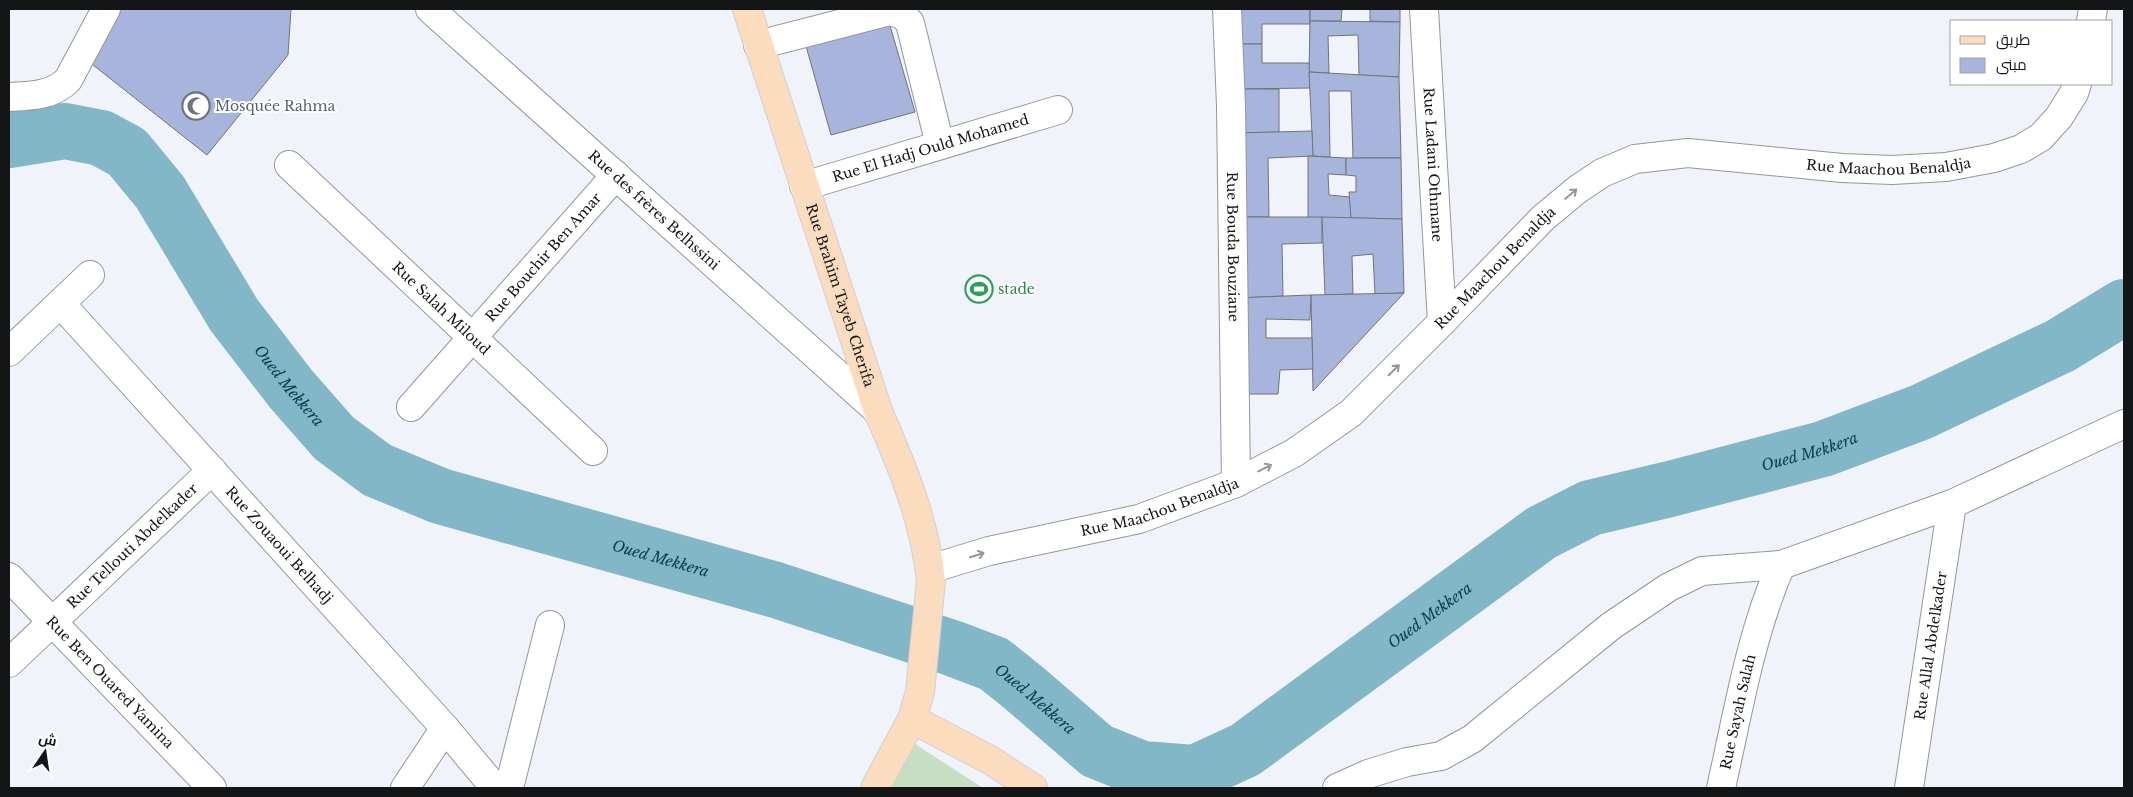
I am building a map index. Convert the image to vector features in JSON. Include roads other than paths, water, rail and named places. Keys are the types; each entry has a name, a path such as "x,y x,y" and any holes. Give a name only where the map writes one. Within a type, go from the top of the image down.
{"main road":[{"name":"Rue Brahim Tayeb Cherifa","path":"747,9 878,411 902,467 920,518 931,575 920,692 912,719 875,788"},
{"path":"912,719 990,760 1033,788"}],"street":[{"path":"9,97 50,93 62,87 68,80 106,9"},
{"name":"Rue des frères Belhssini","path":"430,9 878,411"},
{"name":"Rue Bouda Bouziane","path":"1227,9 1231,106 1236,483"},
{"name":"Rue Ladani Othmane","path":"1424,9 1442,322"},
{"path":"758,45 890,11 903,15 910,23 940,145"},
{"name":"Rue Maachou Benaldja","path":"931,575 989,551 1139,520 1236,483 1294,453 1351,413 1543,218 1578,188 1602,173 1635,159 1688,153 1842,168 1892,170 1946,167 1994,158 2021,149 2041,137 2059,117 2074,93 2077,85"},
{"name":"Rue El Hadj Ould Mohamed","path":"804,186 1058,110"},
{"name":"Rue Salah Miloud","path":"289,164 593,451"},
{"name":"Rue Bouchir Ben Amar","path":"411,407 616,175"},
{"path":"9,352 90,275"},
{"name":"Rue Zouaoui Belhadj","path":"61,304 445,728 495,788"},
{"path":"1337,788 1368,774 1407,762 1441,756 1472,739 1611,626 1669,587 1702,571 1781,565 1952,504 2124,424"},
{"name":"Rue Tellouti Abdelkader","path":"9,663 212,470"},
{"name":"Rue Allal Abdelkader","path":"1909,788 1952,504"},
{"name":"Rue Sayah Salah","path":"1721,788 1755,635 1766,599 1781,565"},
{"name":"Rue Ben Ouared Yamina","path":"9,577 205,785"},
{"path":"509,788 550,625"},
{"path":"405,788 445,728"}],"waterway":[{"name":"Oued Mekkera","path":"9,140 65,131 101,138 127,152 160,192 234,315 291,389 334,438 377,470 440,496 776,590 952,648 994,664 1097,751 1142,769 1195,773 1245,750 1541,533 1590,508 1823,449 1921,412 2060,346 2124,307"}],"place":[{"name":"Mosquée Rahma","path":"196,106"},
{"name":"stade","path":"979,289"}]}
